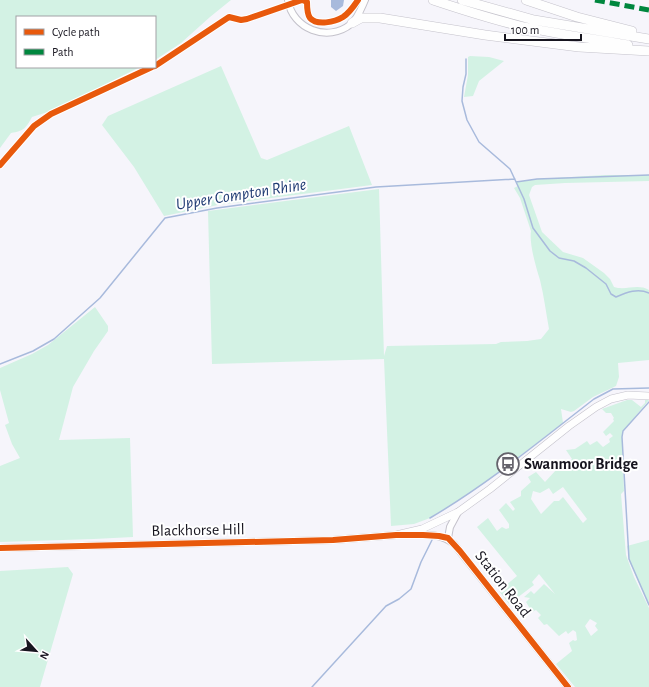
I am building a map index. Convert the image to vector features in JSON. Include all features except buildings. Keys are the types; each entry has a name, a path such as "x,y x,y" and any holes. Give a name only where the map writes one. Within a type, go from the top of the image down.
{"highway":[{"path":"433,0 476,14 522,26 649,50"},
{"path":"462,0 534,20 649,39"},
{"path":"526,0 577,17 649,35"},
{"path":"352,23 361,18 380,18 485,35 579,47 649,50"}],"main road":[{"name":"Blackhorse Hill","path":"0,548 333,540 396,535 422,529 458,512 490,489 569,426 596,407 611,399 628,395 649,396"}],"street":[{"path":"288,0 292,13 305,27 315,31 327,33 338,31 352,23 358,16 365,0"},
{"path":"396,535 429,535 448,538 450,527 458,512"},
{"name":"Station Road","path":"448,538 568,687"}],"green space":[{"path":"0,0 231,0 181,43 156,59 156,16 16,16 16,68 138,68 54,110 32,117 24,128 11,133 0,148"},
{"path":"468,57 489,57 504,61 479,81 473,96 464,97 468,75"},
{"path":"221,66 261,158 267,160 349,126 372,185 218,205 164,216 134,167 102,125 108,116"},
{"path":"605,175 649,175 649,181 535,185 532,187 529,195 542,232 563,252 583,258 604,273 610,279 614,287 640,287 649,290 649,360 618,363 619,377 616,386 593,397 574,411 571,412 561,409 563,423 483,484 430,518 414,524 391,526 384,359 212,364 208,211 379,189 384,356 387,346 496,344 501,342 541,339 549,329 532,249 531,231 520,198 514,188 518,186 516,182 537,179"},
{"path":"95,307 108,326 108,331 94,351 73,387 59,440 130,438 133,537 0,542 0,466 20,458 12,444 5,425 9,423 0,390 0,368 32,354 48,345"},
{"path":"627,400 632,400 641,407 645,403 645,400 649,400 623,431 624,491 621,494 626,555 634,577 649,608 649,687 575,687 556,664 572,651 569,643 573,640 577,640 576,632 573,630 568,634 566,631 559,636 547,624 544,625 538,618 541,615 536,610 532,612 526,602 530,598 524,597 531,591 534,594 544,584 555,594 539,574 532,582 534,585 509,604 499,591 517,576 477,527 488,518 497,531 502,527 506,529 509,528 509,524 499,510 506,503 513,511 515,509 510,502 521,496 521,491 531,482 528,477 536,472 545,482 556,470 551,465 554,463 560,471 572,459 566,450 575,449 587,441 590,445 597,441 603,447 610,442 609,439 613,436 610,433 606,436 603,432 614,421 614,418 611,413 606,413 602,409","holes":["563,487 587,519 583,523 563,497 559,501 554,501 541,514 531,499 533,491 540,493 549,488 553,494","590,619 597,623 595,626 598,630 591,636 585,626"]},
{"path":"649,540 649,605 630,563 627,546"},
{"path":"68,567 73,574 40,687 0,687 0,571"}],"water":[{"path":"331,0 344,0 343,6 336,11 331,7"}],"waterway":[{"path":"466,59 466,74 462,101 467,120 479,142 510,169 524,199 533,228 550,251 559,258 574,261 586,268 606,284 611,294 616,297 632,291 649,293"},
{"path":"516,182 537,179 649,175"},
{"name":"Upper Compton Rhine","path":"0,364 33,351 54,339 100,298 165,218 217,208 376,187 515,179"},
{"path":"430,518 473,491 594,399 613,389 649,388"},
{"path":"649,402 623,431 622,437 629,559 649,605"},
{"path":"312,687 386,606 399,599 411,589 421,562 432,540"}],"marked path":[{"path":"595,0 649,10"}],"cycle path":[{"path":"156,65 229,17 241,20 247,19 302,0"},
{"path":"303,0 307,2 310,18 321,23 331,22 343,17 358,0"},
{"path":"0,165 34,126 51,114 150,68"},
{"path":"0,548 333,540 396,535 423,535 448,538 568,687"}],"place":[{"name":"Swanmoor Bridge","path":"508,464"}]}
